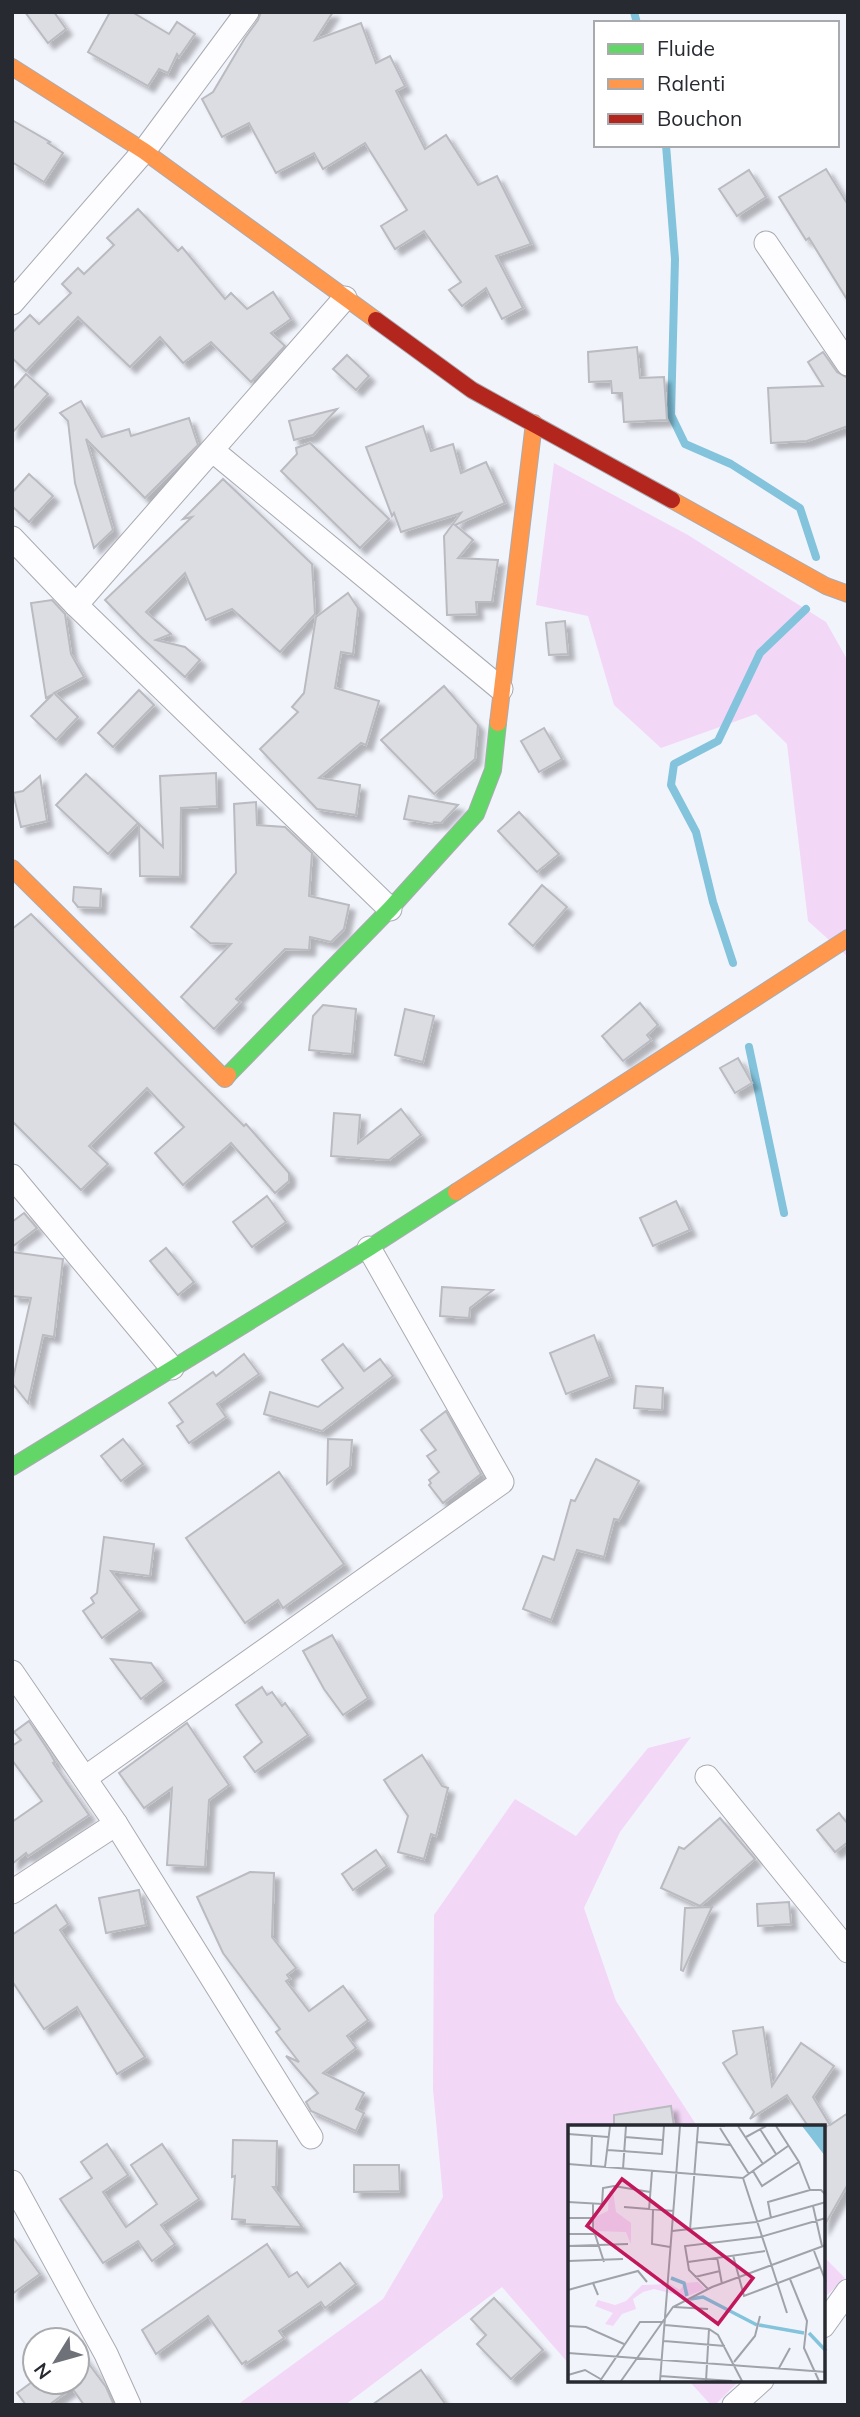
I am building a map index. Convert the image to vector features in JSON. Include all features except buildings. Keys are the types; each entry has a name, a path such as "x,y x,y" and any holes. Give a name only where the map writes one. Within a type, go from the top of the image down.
{"street":[{"path":"12,303 144,151 247,12"},
{"path":"12,67 144,151 472,390 826,586 848,594"},
{"path":"766,243 848,363"},
{"path":"76,605 345,298"},
{"path":"12,868 225,1079 390,909 476,814 493,770 534,423"},
{"path":"212,450 501,689"},
{"path":"14,542 390,909"},
{"path":"12,1467 369,1248 848,939"},
{"path":"12,1176 172,1368"},
{"path":"85,1778 502,1482 369,1248"},
{"path":"12,1672 116,1824 311,2137"},
{"path":"707,1777 848,1951"},
{"path":"12,1892 116,1824"},
{"path":"12,2182 106,2354 129,2405"},
{"path":"825,2323 848,2291"},
{"path":"734,2405 760,2382"}],"shaded area":[{"path":"554,463 688,535 826,622 848,661 848,957 808,921 787,744 756,714 661,748 614,705 588,616 536,605"},
{"path":"691,1737 620,1832 584,1908 616,2001 696,2125 568,2125 568,2363 502,2287 345,2405 237,2405 383,2299 443,2197 433,2089 434,1915 515,1799 576,1836 648,1748"},
{"path":"825,2258 845,2278 825,2297"},
{"path":"690,2382 738,2382 715,2405 711,2405"}],"waterway":[{"path":"634,12 636,21"},
{"path":"666,147 675,259 671,415 685,444 731,464 800,508 816,557"},
{"path":"733,963 713,902 696,832 671,785 674,764 718,741 760,653 806,609"},
{"path":"749,1047 784,1213"}],"traffic: fast":[{"path":"228,1075 390,909 476,814 493,770 498,723"},
{"path":"12,1467 456,1192"}],"traffic: slow":[{"path":"12,67 144,151 376,320"},
{"path":"498,723 534,423"},
{"path":"672,500 826,586 848,594"},
{"path":"12,868 225,1079 228,1075"},
{"path":"456,1192 848,938"}],"traffic: jam":[{"path":"376,320 472,390 672,500"}]}
